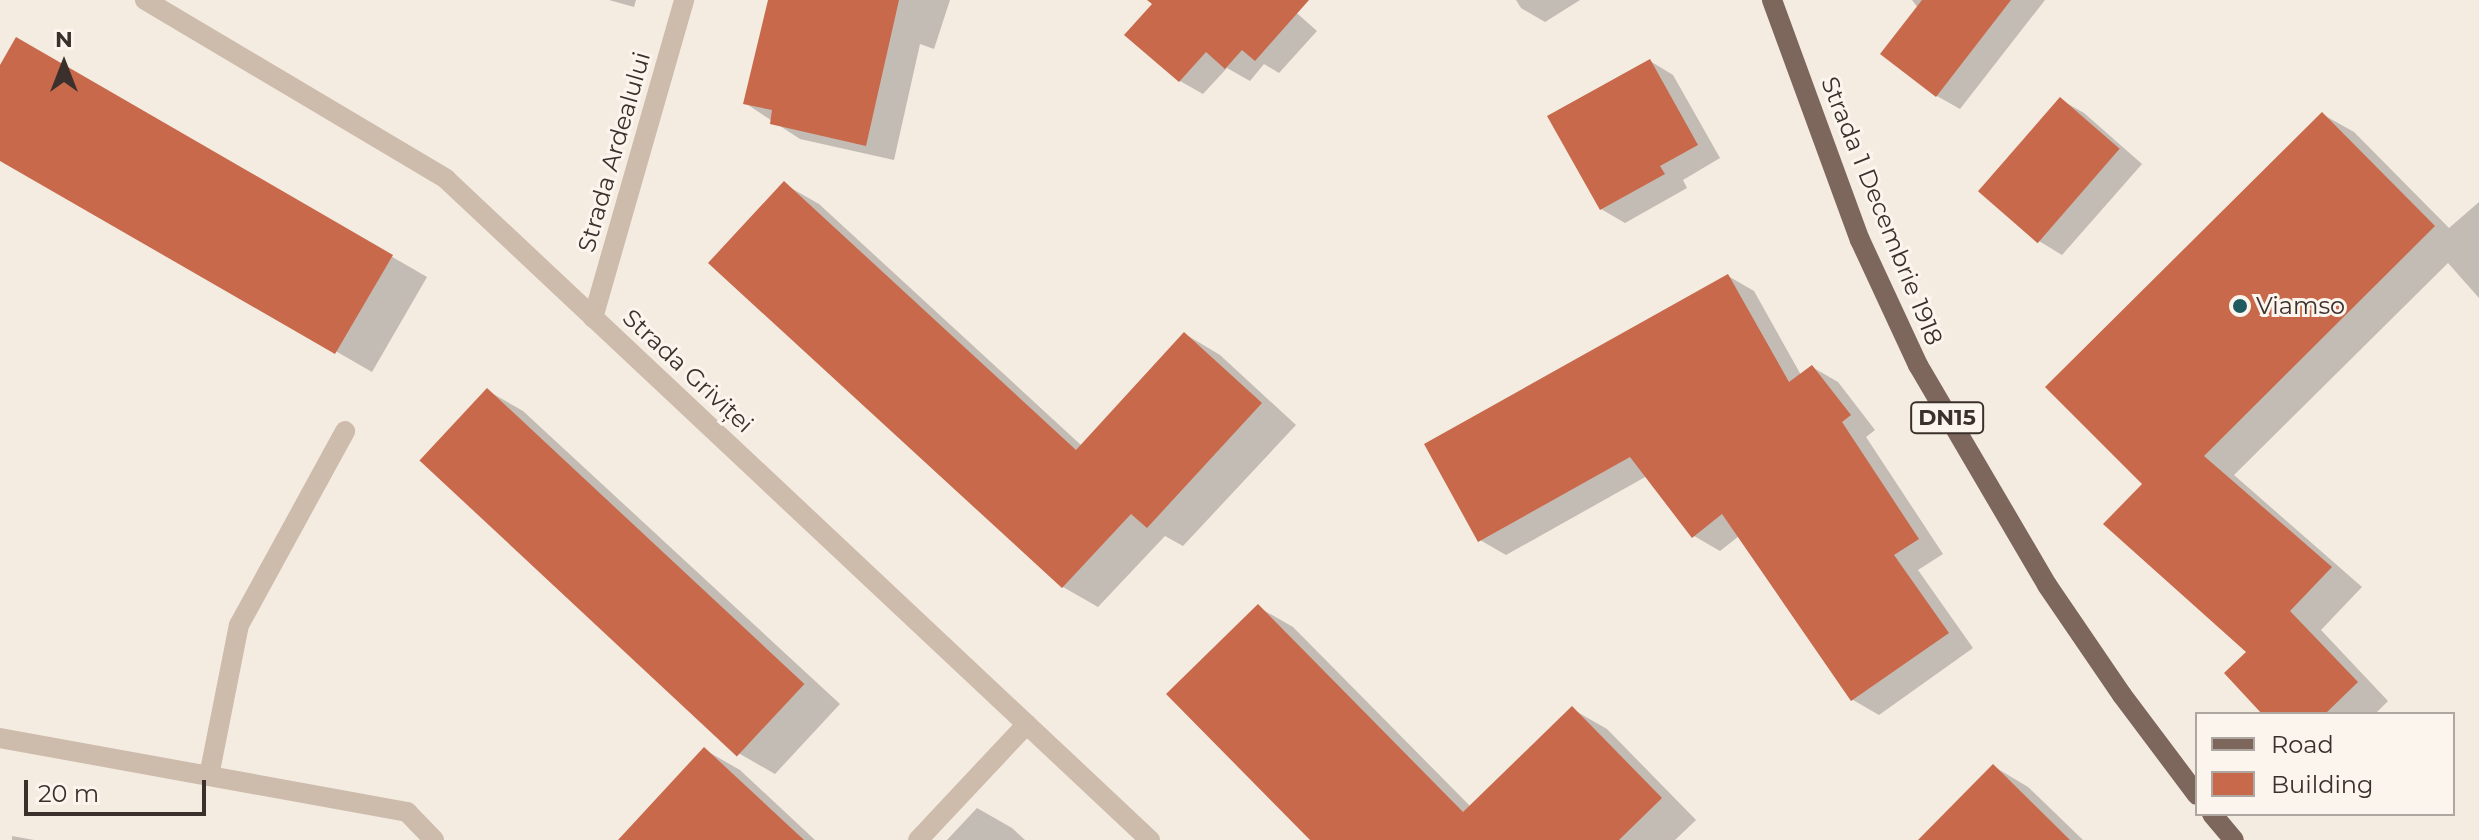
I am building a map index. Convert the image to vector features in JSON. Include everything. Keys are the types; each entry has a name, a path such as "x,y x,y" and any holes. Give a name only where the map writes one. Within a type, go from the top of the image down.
{"main road":[{"name":"Strada 1 Decembrie 1918","path":"1772,0 1860,240 1918,365 2047,585 2122,695 2195,792"},
{"path":"2214,816 2234,840"}],"street":[{"name":"Strada Griviței","path":"145,0 446,179 1150,840"},
{"name":"Strada Ardealului","path":"593,318 684,0"},
{"path":"209,776 239,625 345,431"},
{"path":"918,840 1027,724"},
{"path":"0,738 407,812 434,840"}],"building":[{"path":"768,0 899,0 866,146 770,124 772,110 743,104"},
{"path":"1147,0 1309,0 1255,61 1242,50 1225,69 1206,52 1179,82 1124,35 1152,4"},
{"path":"1922,0 2011,0 1936,97 1880,54"},
{"path":"16,37 393,255 335,354 0,161 0,65"},
{"path":"1650,59 1698,145 1660,166 1665,174 1600,210 1547,116"},
{"path":"2060,97 2120,149 2038,243 1978,191"},
{"name":"Viamso","path":"2322,112 2435,226 2204,456 2332,567 2290,611 2358,682 2327,712 2260,712 2224,673 2246,652 2103,524 2142,484 2045,387"},
{"path":"784,181 1076,450 1184,332 1262,403 1147,528 1131,514 1062,588 708,263"},
{"path":"1728,274 1789,382 1812,365 1851,415 1842,422 1919,539 1894,555 1949,633 1851,701 1722,514 1692,538 1630,457 1478,542 1424,444"},
{"path":"487,388 804,684 737,756 419,460"},
{"path":"1258,604 1463,812 1572,706 1662,798 1619,840 1310,840 1166,694"},
{"path":"704,747 804,840 618,840"},
{"path":"1993,764 2070,840 1918,840"}],"place":[{"name":"Viamso","path":"2240,306"}]}
